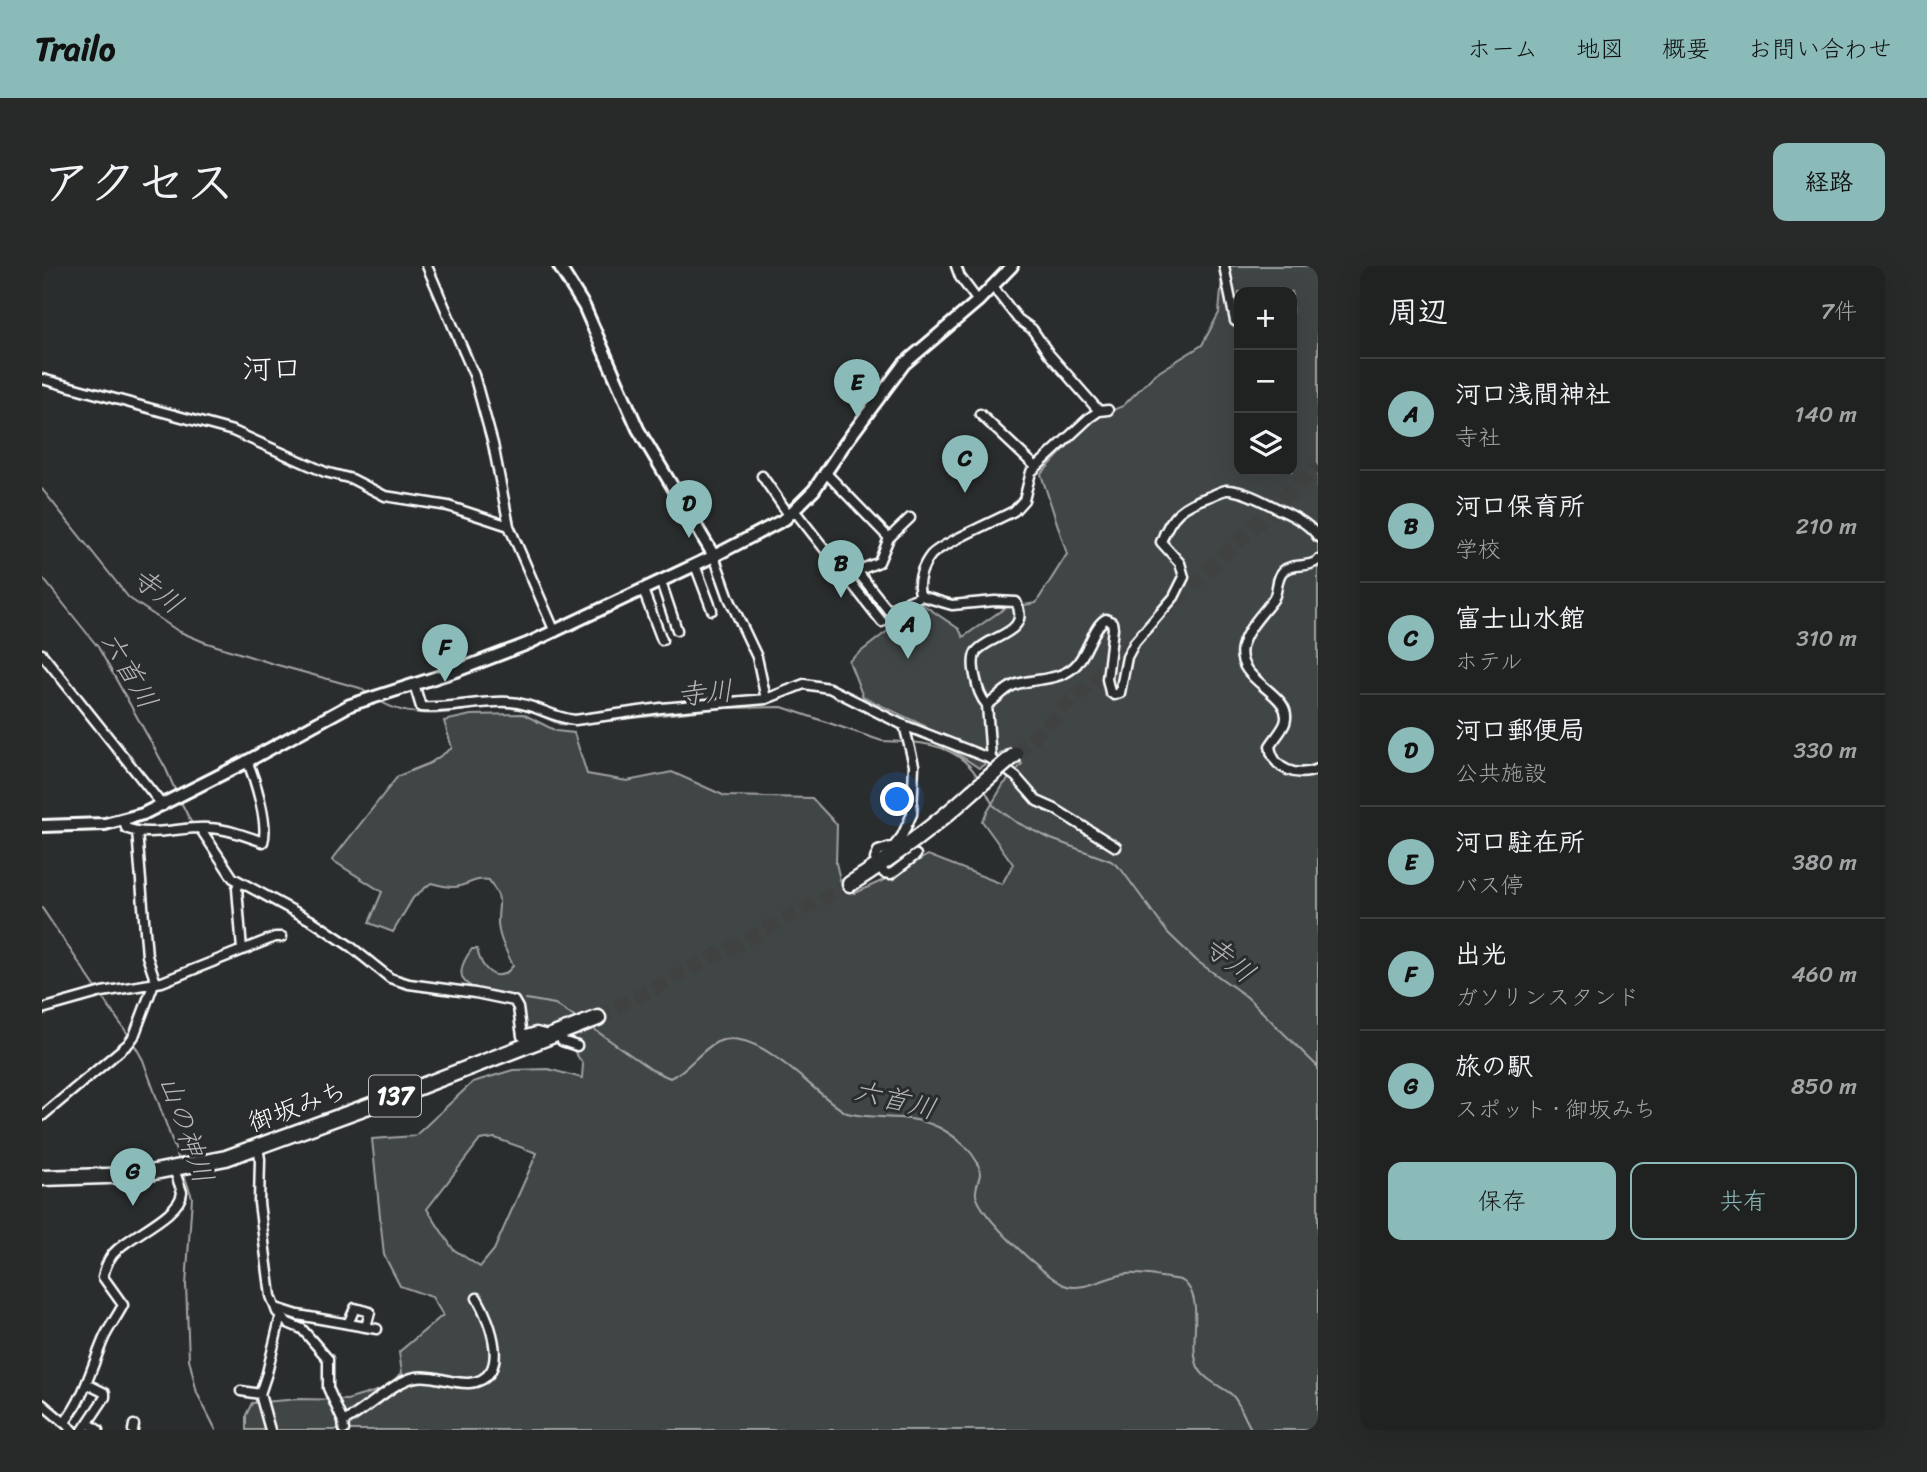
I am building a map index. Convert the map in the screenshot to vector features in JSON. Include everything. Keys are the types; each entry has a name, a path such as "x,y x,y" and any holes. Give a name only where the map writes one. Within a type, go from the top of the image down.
{"highway":[{"path":"850,884 949,814 1016,754"},
{"name":"御坂みち","path":"42,1178 124,1176 181,1168 258,1147 598,1018"}],"street":[{"path":"427,266 474,375 498,464 509,526 555,632"},
{"path":"559,266 584,306 638,429 714,556 729,598 757,657 766,699"},
{"path":"956,266 960,277 978,301"},
{"path":"42,826 86,825 124,820 163,806 331,714 373,696 490,659 555,632 714,556 792,512 814,490 904,364 978,301 1012,266"},
{"path":"1224,266 1234,316"},
{"path":"993,287 1018,319 1032,329 1049,354 1099,411"},
{"path":"42,379 233,430 325,472 352,479 386,496 448,506 509,526"},
{"path":"920,596 920,577 932,554 1014,511 1024,500 1029,475 1036,467 1099,411 1108,410"},
{"path":"980,414 1036,467"},
{"path":"826,473 889,538"},
{"path":"762,476 881,622"},
{"path":"986,705 1017,684 1061,676 1073,668 1084,655 1100,622 1106,619 1112,622 1113,628 1107,680 1110,692 1114,695 1120,693 1127,657 1135,642 1182,585 1184,573 1180,563 1161,542 1167,527 1179,510 1195,501 1228,490 1254,497 1288,513 1318,537"},
{"path":"840,569 857,572 879,562 889,538 910,518"},
{"path":"1318,560 1314,564 1289,567 1280,574 1275,597 1248,633 1241,650 1247,671 1279,700 1285,715 1285,723 1270,746 1275,761 1284,770 1308,773 1318,769"},
{"path":"695,565 712,610"},
{"path":"857,572 888,610 920,596 952,605 1011,600 1016,602 1020,609 1017,623 1009,633 978,650 974,655 974,673 986,705 991,759"},
{"path":"660,582 677,630"},
{"path":"643,590 662,640"},
{"path":"42,654 163,806"},
{"path":"414,684 421,707 442,708 492,701 513,702 575,720 661,708 766,699 804,684 829,688 904,725 991,759 1016,777 1037,801 1055,809 1116,847"},
{"path":"904,725 914,765 912,814 894,846 878,851 875,855 878,866 884,873 891,874 916,855"},
{"path":"124,820 126,828 137,831 217,829 263,842 265,834 247,761"},
{"path":"200,828 231,876 239,883 314,922 395,981 514,1001 522,1036 536,1032 544,1034"},
{"path":"42,1116 131,1040 155,983 147,956 137,831"},
{"path":"239,883 237,888 242,950"},
{"path":"42,1009 91,994 155,983 275,937 282,937"},
{"path":"562,1041 577,1046"},
{"path":"258,1147 259,1203 266,1266 278,1312 267,1373 260,1394 270,1430"},
{"path":"65,1422 77,1407 104,1338 123,1305 103,1277 105,1266 117,1249 177,1205 182,1192 181,1168"},
{"path":"278,1312 288,1323 302,1329 328,1359 328,1388 343,1426 404,1381 426,1377 469,1383 489,1372 496,1341 486,1312 477,1298"},
{"path":"348,1324 355,1308 370,1312 366,1327"},
{"path":"278,1312 377,1329"},
{"path":"87,1384 105,1393 85,1426 98,1430"},
{"path":"241,1391 260,1394"},
{"path":"42,1404 73,1430"}],"shaded area":[{"path":"1223,266 1318,266 1318,1430 246,1430 246,1415 252,1403 299,1399 347,1400 383,1389 402,1373 399,1352 443,1315 432,1297 400,1286 384,1255 372,1139 415,1136 473,1082 513,1070 548,1069 582,1078 583,1064 565,1038 600,1024 526,1031 522,1004 518,997 482,991 465,981 461,974 472,949 477,949 482,963 495,975 507,972 513,966 500,933 497,893 489,880 477,880 453,887 431,883 413,898 393,932 369,923 382,892 332,860 398,776 430,763 452,748 444,721 471,715 523,714 556,731 574,733 587,774 627,781 672,772 725,796 812,798 837,825 836,863 841,884 855,893 928,855 1002,884 1013,864 982,821 1003,785 1022,764 1009,748 979,768 943,744 925,726 863,697 849,661 922,604 959,629 963,637 1005,608 1036,603 1067,554 1041,474 1095,417 1123,406 1154,375 1202,345 1219,313","holes":["495,1138 537,1153 494,1250 480,1267 453,1249 427,1209 480,1140"]}],"waterway":[{"name":"寺川","path":"42,489 129,598 178,631 274,664 360,688 370,695"},
{"name":"六首川","path":"42,577 98,647 175,790"},
{"name":"寺川","path":"378,700 390,707 417,713 445,713 488,706"},
{"name":"寺川","path":"500,706 529,711 569,725 726,708 782,707 882,741 905,742"},
{"name":"寺川","path":"910,742 931,745 958,756 979,779"},
{"name":"寺川","path":"985,790 993,805 1016,822 1051,839 1111,861 1121,869 1167,932 1197,961 1247,997 1318,1067"},
{"name":"六首川","path":"181,802 192,824"},
{"name":"六首川","path":"196,832 221,867"},
{"name":"山の神川","path":"42,908 98,991"},
{"name":"六首川","path":"311,924 326,935"},
{"name":"六首川","path":"385,979 414,990 468,996"},
{"name":"山の神川","path":"101,996 130,1037"},
{"name":"六首川","path":"526,999 555,1004 576,1018"},
{"name":"六首川","path":"595,1030 652,1070 670,1078 717,1042 733,1039 750,1043 767,1051 847,1113 905,1118 928,1123 946,1131 966,1147 976,1160 980,1174 976,1195 980,1205 1001,1231 1054,1279 1064,1285 1079,1287 1119,1275 1136,1274 1176,1279 1185,1283 1192,1293 1194,1303 1194,1347 1198,1367 1208,1379 1234,1398 1252,1430"},
{"name":"山の神川","path":"133,1042 143,1060 179,1160"},
{"name":"山の神川","path":"183,1172 192,1197 186,1285 189,1359 197,1393 216,1430"}],"tunnel":[{"path":"1161,615 1318,466"},
{"path":"1016,754 1142,634"},
{"path":"598,1018 850,884"}],"place":[{"name":"河口駐在所","path":"857,417"},
{"name":"富士山水館","path":"965,493"},
{"name":"河口郵便局","path":"689,538"},
{"name":"河口保育所","path":"841,598"},
{"name":"河口浅間神社","path":"908,659"},
{"name":"出光","path":"445,682"},
{"name":"旅の駅","path":"133,1206"}],"district":[{"name":"河口","path":"272,369"}]}
